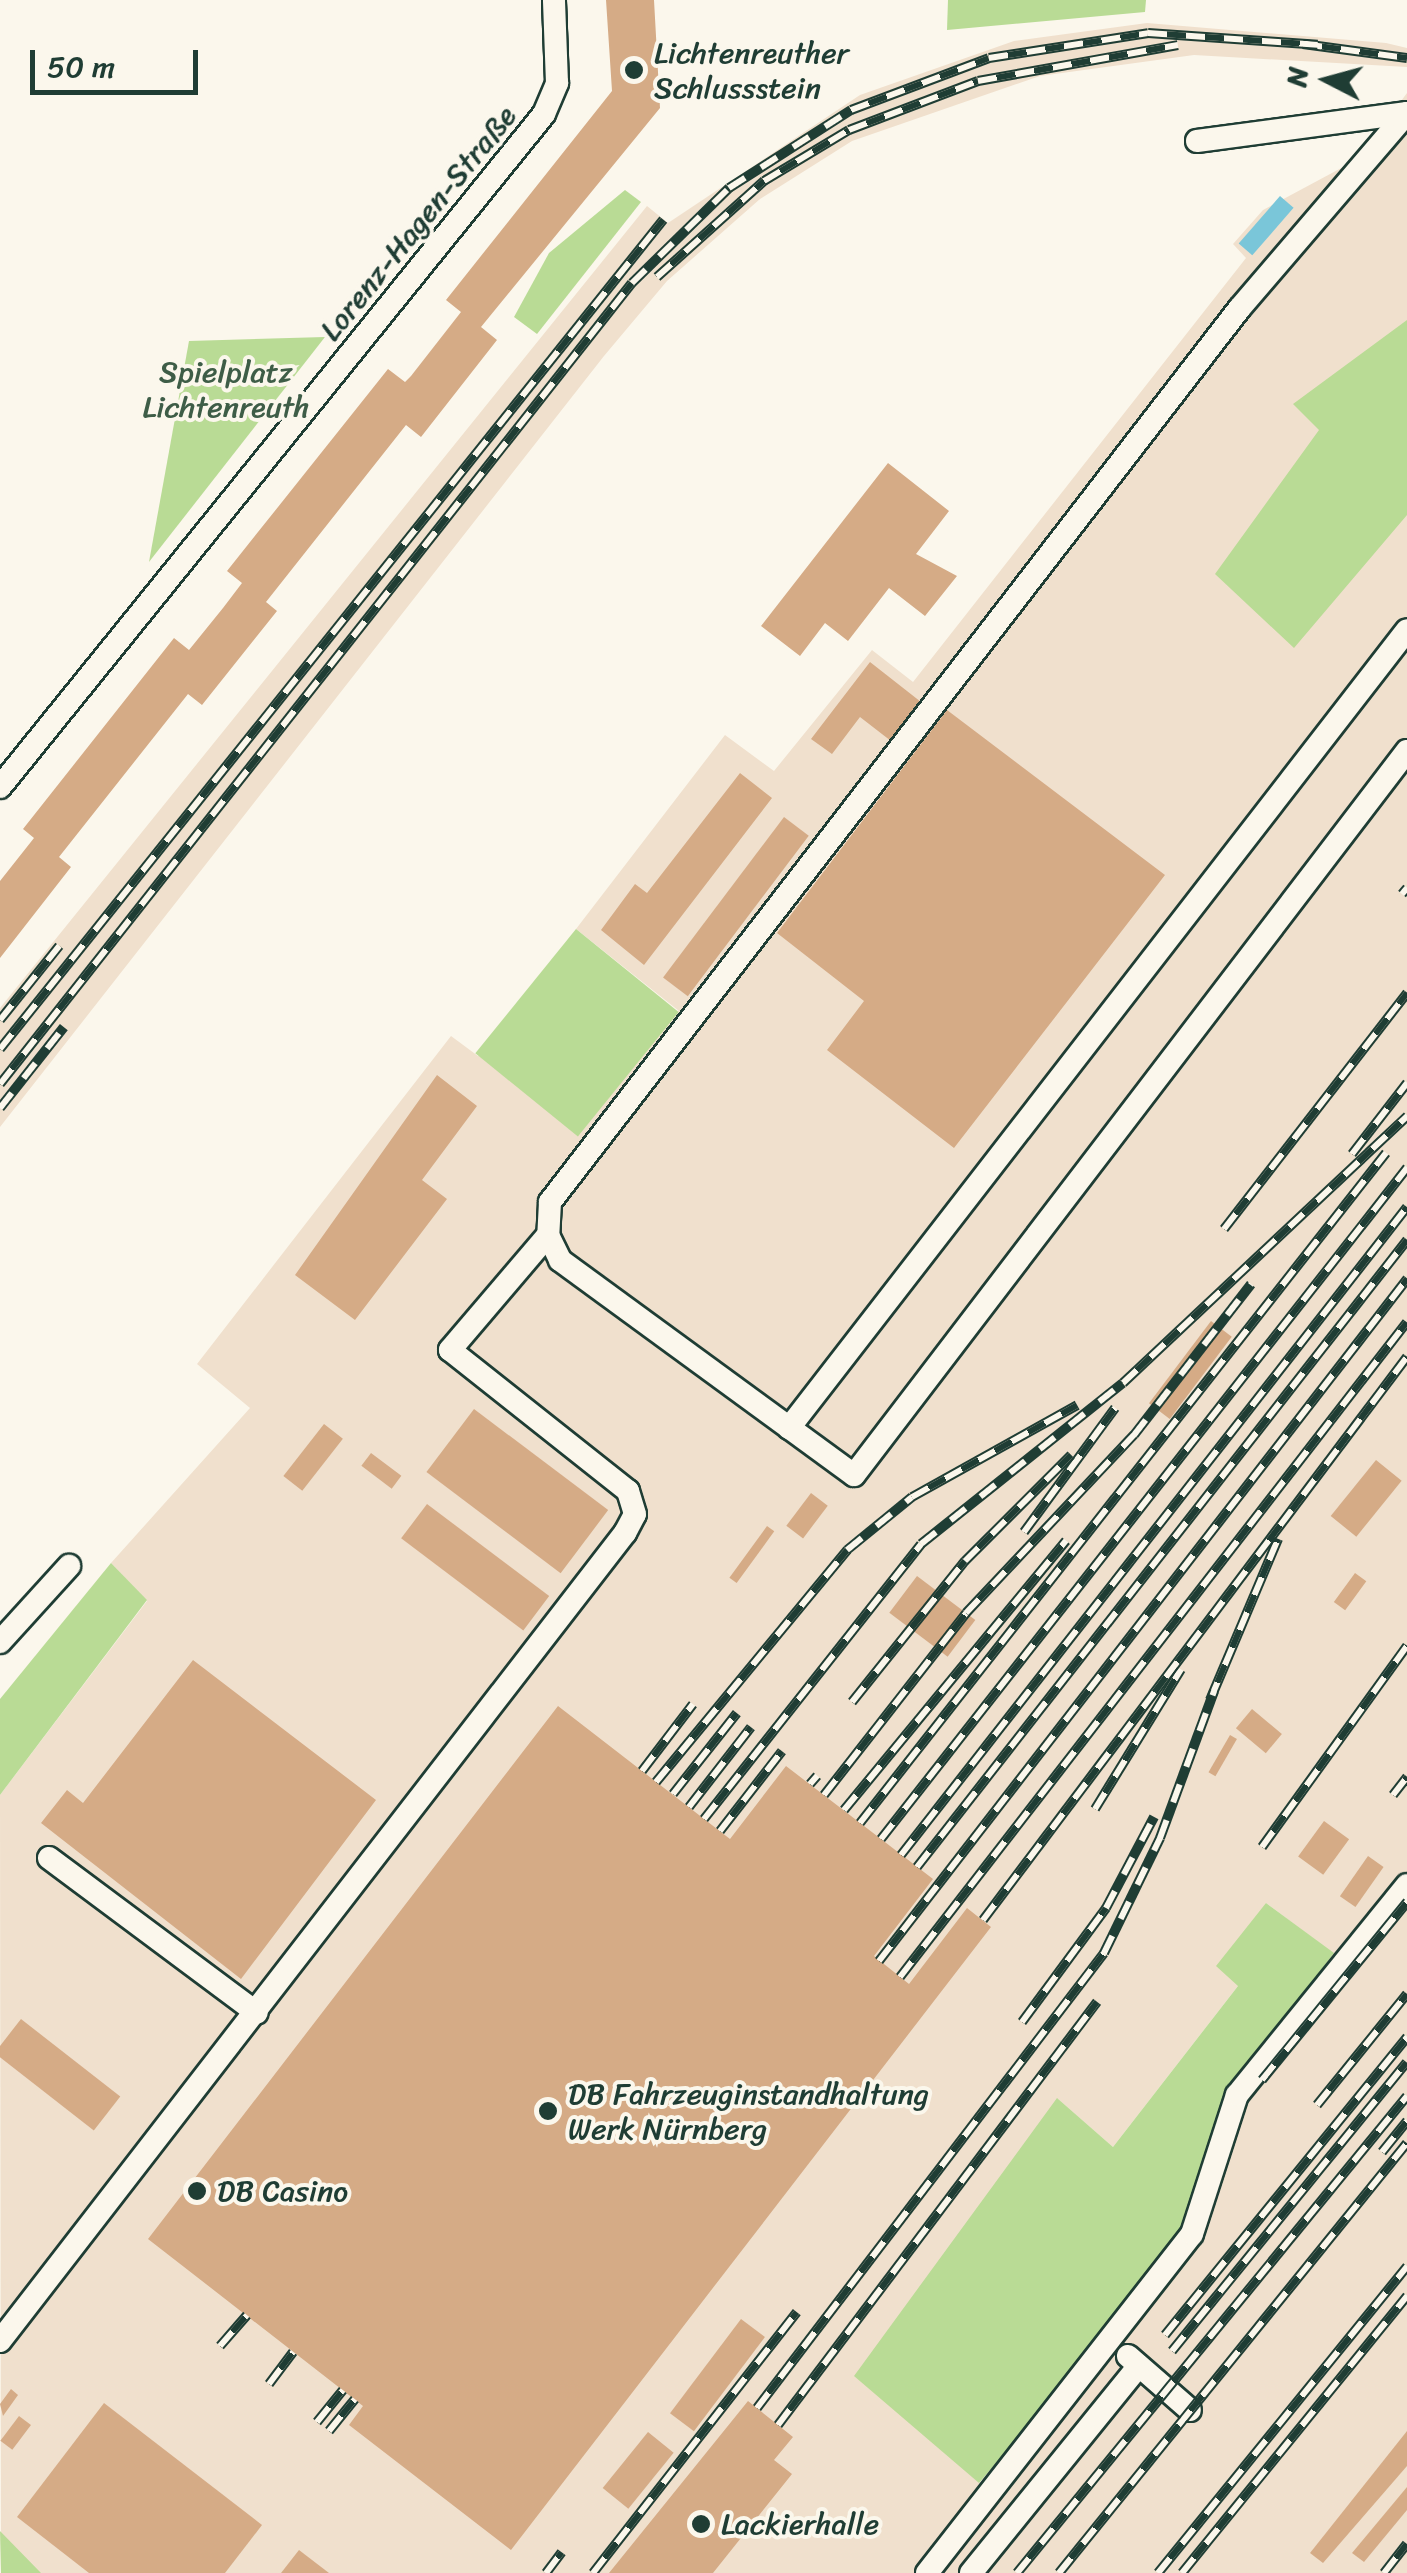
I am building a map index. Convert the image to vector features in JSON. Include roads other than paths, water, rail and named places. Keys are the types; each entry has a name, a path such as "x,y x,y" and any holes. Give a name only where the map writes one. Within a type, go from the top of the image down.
{"street":[{"name":"Lorenz-Hagen-Straße","path":"0,787 544,114 557,82 554,0"},
{"path":"1197,142 1407,113"},
{"path":"1407,113 1380,151 1239,310 550,1202 548,1235 560,1260 854,1476 1407,751"},
{"path":"789,1428 1407,630"},
{"path":"0,2341 257,2013 634,1514 628,1491 450,1350 548,1235"},
{"path":"0,1642 68,1566"},
{"path":"49,1858 257,2013"},
{"path":"927,2573 1115,2343 1192,2234 1237,2095 1407,1885"},
{"path":"1115,2343 1190,2410"},
{"path":"971,2573 1138,2367"}],"water":[{"path":"1280,196 1294,208 1252,255 1239,244"}],"railway":[{"path":"0,1084 632,283 729,188 851,110 989,58 1148,33 1318,45"},
{"path":"1303,44 1407,58"},
{"path":"657,277 764,181 849,130 978,81 1178,45"},
{"path":"0,1049 663,220"},
{"path":"1402,894 1407,888"},
{"path":"0,1020 59,946"},
{"path":"1224,1229 1407,993"},
{"path":"0,1108 64,1027"},
{"path":"1352,1154 1407,1083"},
{"path":"704,1819 921,1544 1123,1383 1407,1116"},
{"path":"860,1823 1386,1153"},
{"path":"881,1839 1407,1168"},
{"path":"901,1855 1407,1207"},
{"path":"917,1867 1407,1240"},
{"path":"879,1961 1407,1279"},
{"path":"824,1795 966,1613 1134,1435 1251,1284"},
{"path":"900,1977 1407,1322"},
{"path":"983,1920 1407,1357"},
{"path":"656,1782 847,1550 912,1497 1077,1405"},
{"path":"1024,1532 1115,1408"},
{"path":"852,1702 965,1561 1071,1455"},
{"path":"1210,1700 1278,1539"},
{"path":"844,1810 1066,1541"},
{"path":"1262,1847 1407,1646"},
{"path":"1095,1809 1181,1669"},
{"path":"757,2408 1104,1953 1160,1838 1214,1691"},
{"path":"642,1771 693,1704"},
{"path":"673,1794 737,1713"},
{"path":"689,1807 751,1727"},
{"path":"720,1831 782,1751"},
{"path":"810,1784 817,1776"},
{"path":"1393,1795 1407,1777"},
{"path":"1022,2022 1106,1908 1154,1817"},
{"path":"1262,2080 1407,1902"},
{"path":"1317,2105 1407,1994"},
{"path":"778,2425 1097,2002"},
{"path":"1165,2335 1407,2037"},
{"path":"1172,2351 1407,2062"},
{"path":"1017,2573 1407,2096"},
{"path":"1382,2152 1407,2121"},
{"path":"1059,2573 1407,2143"},
{"path":"1158,2573 1407,2267"},
{"path":"1182,2573 1407,2296"},
{"path":"593,2573 797,2312"},
{"path":"220,2346 247,2315"},
{"path":"269,2384 293,2352"},
{"path":"317,2422 343,2390"},
{"path":"329,2431 355,2399"},
{"path":"1384,2573 1407,2544"},
{"path":"546,2573 562,2552"}],"place":[{"name":"Lichtenreuther Schlussstein","path":"634,70"},
{"name":"DB Fahrzeuginstandhaltung Werk Nürnberg","path":"548,2111"},
{"name":"DB Casino","path":"197,2191"},
{"name":"Lackierhalle","path":"701,2524"}],"park label":[{"name":"Spielplatz Lichtenreuth","path":"226,389"}]}
